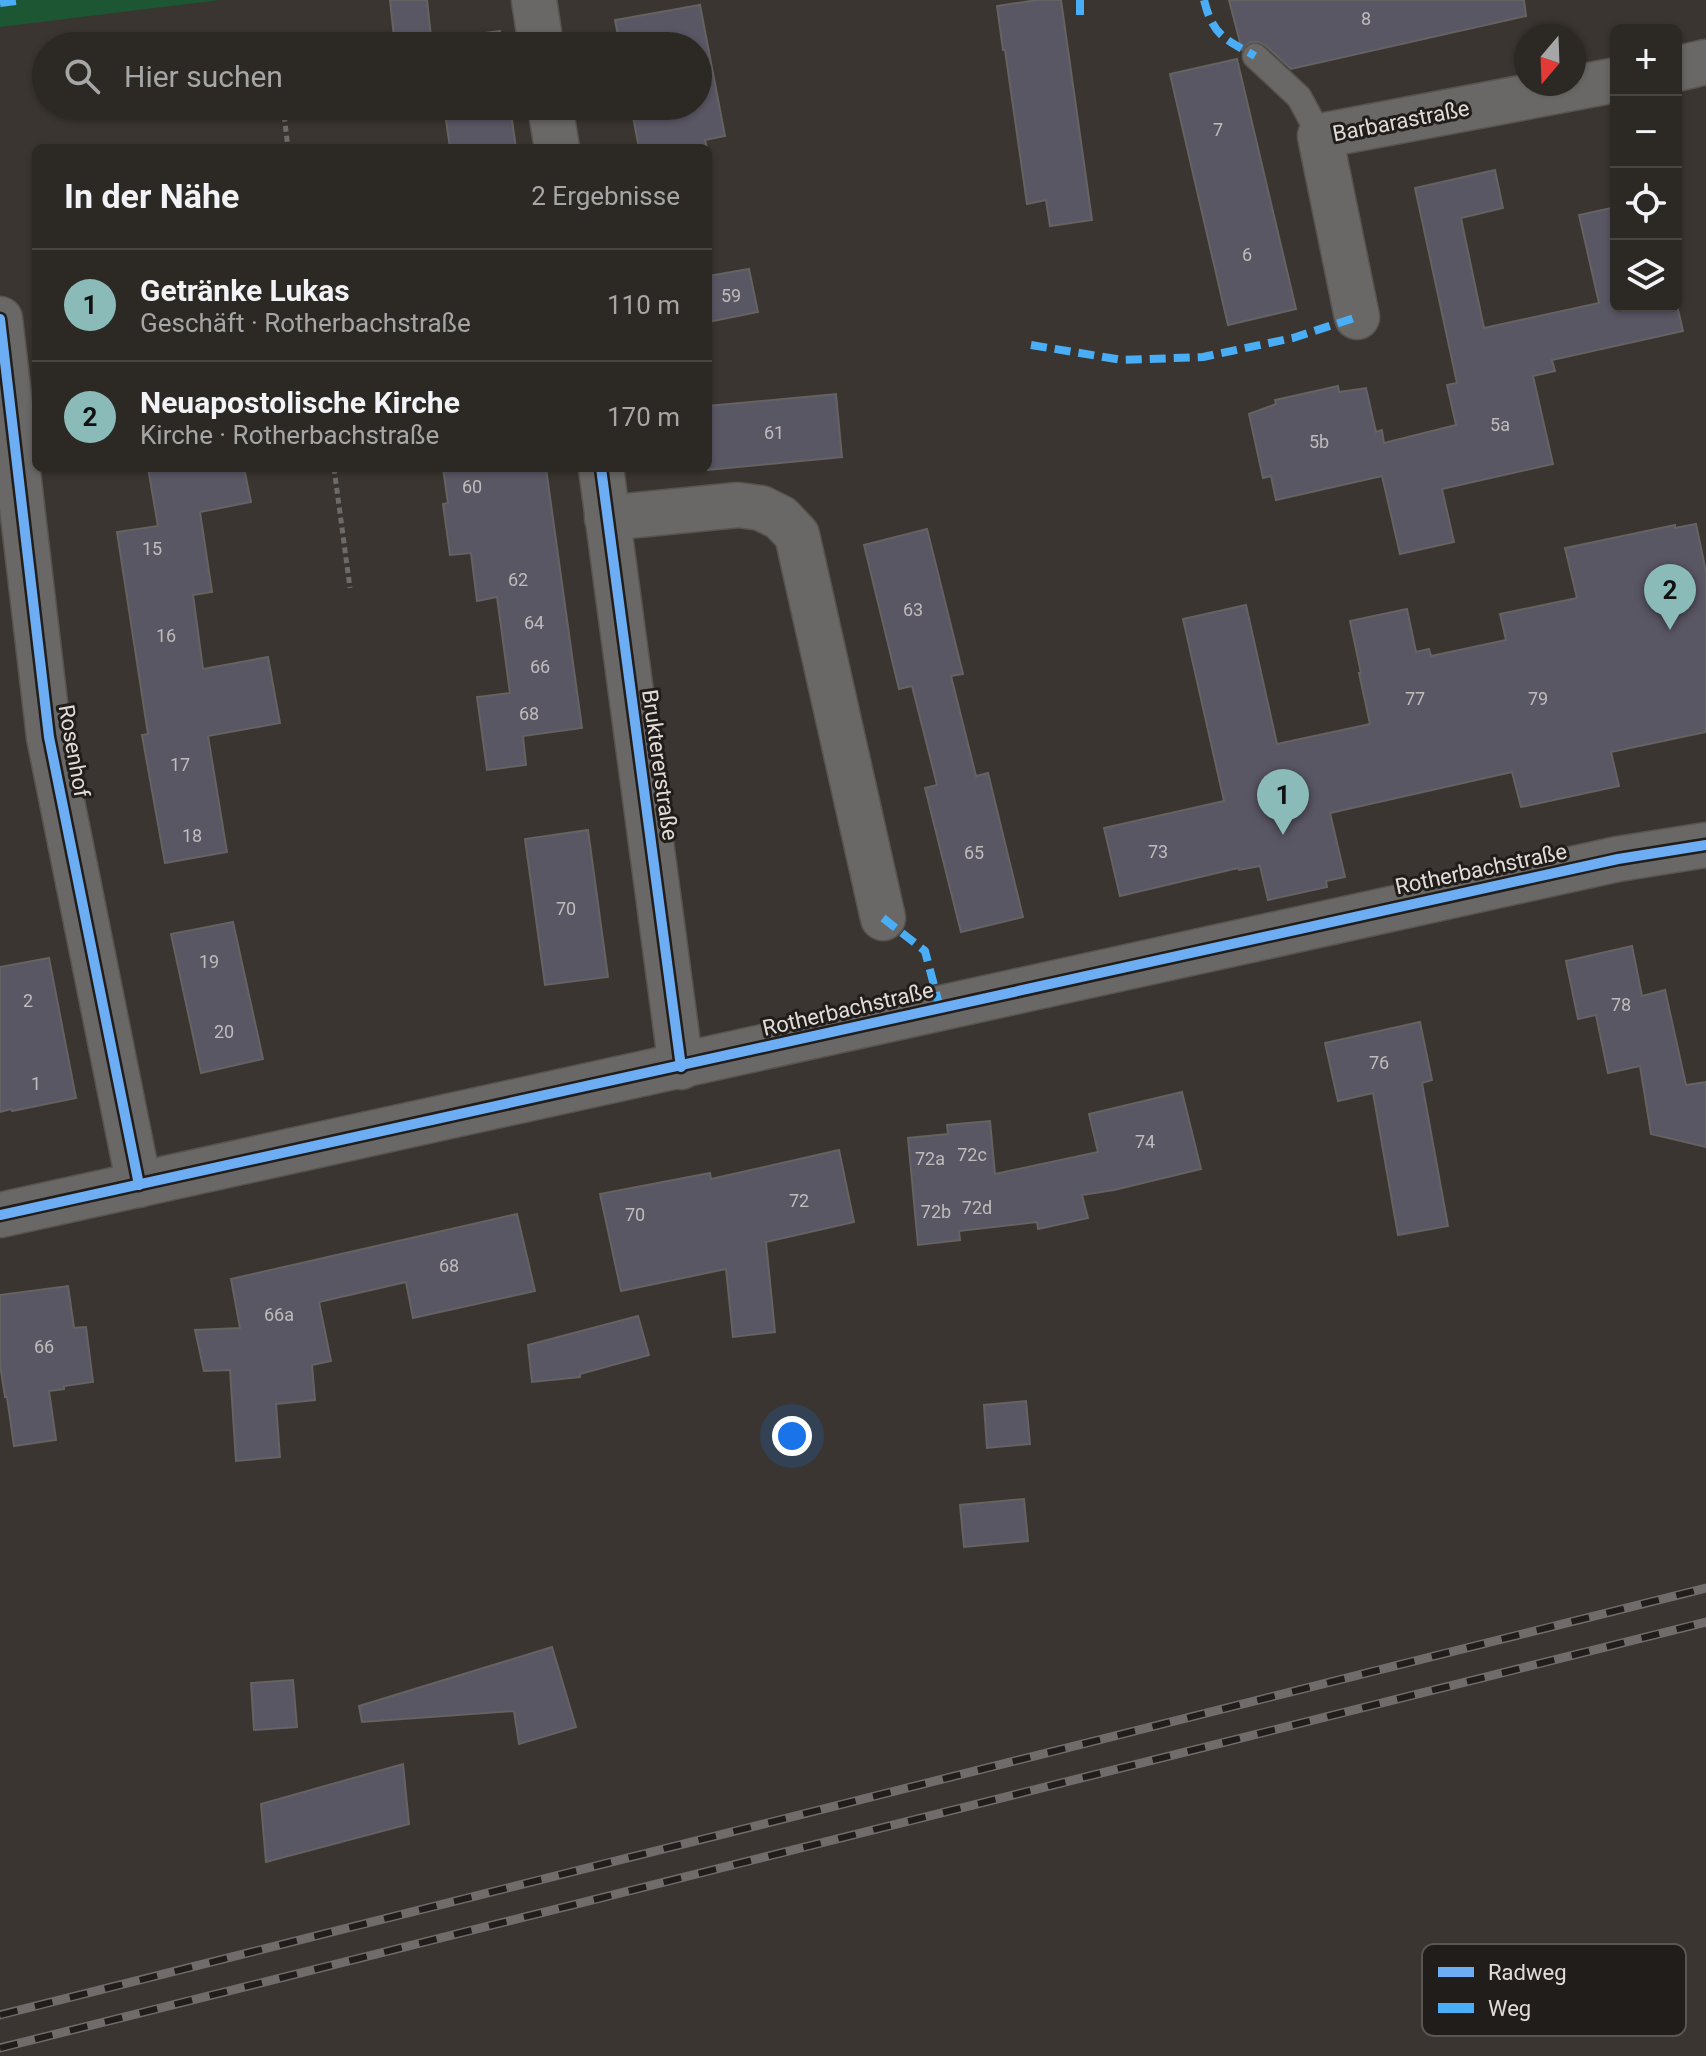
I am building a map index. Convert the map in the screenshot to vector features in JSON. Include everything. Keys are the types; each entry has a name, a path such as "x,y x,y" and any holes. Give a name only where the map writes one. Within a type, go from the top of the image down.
{"street":[{"path":"534,0 539,32"},
{"path":"1682,68 1706,62"},
{"name":"Barbarastraße","path":"1357,317 1320,136 1610,81"},
{"path":"552,120 556,144"},
{"name":"Rosenhof","path":"0,319 49,737 139,1185"},
{"name":"Bruktererstraße","path":"601,472 681,1067"},
{"path":"607,518 738,505 761,508 781,518 797,535 883,918"},
{"name":"Rotherbachstraße","path":"0,1215 1618,859 1706,845"}],"lane":[{"path":"1255,56 1299,97 1320,136"}],"path":[{"path":"285,120 288,144"},
{"path":"335,472 350,588"}],"green space":[{"path":"0,0 220,0 0,27"}],"building":[{"path":"390,0 427,0 430,32 393,32"},
{"path":"1061,0 1092,220 1050,226 1046,200 1027,204 997,6"},
{"path":"1229,0 1524,0 1526,16 1291,69 1259,42 1250,42 1242,50"},
{"path":"700,5 705,32 617,32 615,20"},
{"path":"1237,59 1296,309 1228,325 1170,74"},
{"path":"712,68 725,136 705,140 706,144 638,144 634,120 712,120"},
{"path":"446,120 512,120 515,144 449,144"},
{"path":"1495,170 1503,208 1461,218 1484,328 1599,303 1579,215 1610,208 1610,312 1679,312 1683,331 1552,360 1555,371 1533,376 1553,464 1442,489 1454,542 1400,554 1382,476 1276,500 1271,476 1263,478 1249,414 1276,404 1275,400 1338,386 1339,392 1366,388 1376,432 1382,430 1384,443 1456,425 1447,385 1457,383 1415,188"},
{"path":"749,269 758,312 712,321 712,275"},
{"path":"836,394 842,457 712,470 712,406"},
{"path":"149,472 245,472 251,502 200,512 212,592 193,595 203,669 268,657 280,723 208,736 227,852 165,863 142,735 148,734 117,532 158,526"},
{"path":"444,472 547,472 582,728 523,736 526,765 487,770 477,697 510,693 497,597 477,601 471,553 450,555 443,504 448,503"},
{"path":"1696,524 1706,572 1706,732 1611,752 1619,786 1521,807 1512,772 1330,813 1345,877 1326,881 1327,887 1268,900 1260,866 1238,868 1120,896 1104,828 1224,801 1183,619 1246,605 1277,744 1370,724 1350,621 1407,609 1416,652 1429,649 1431,656 1506,640 1500,614 1577,598 1565,548 1675,525 1675,528"},
{"path":"927,529 963,674 951,676 976,776 988,773 1023,917 961,932 925,788 937,785 912,686 899,689 864,545"},
{"path":"588,830 608,977 545,985 525,839"},
{"path":"233,922 263,1059 201,1073 171,934"},
{"path":"1632,946 1642,996 1665,990 1686,1085 1706,1082 1706,1147 1651,1134 1640,1066 1608,1073 1596,1015 1578,1019 1566,961"},
{"path":"49,958 76,1098 0,1112 0,967"},
{"path":"1420,1022 1432,1080 1422,1083 1448,1226 1398,1235 1373,1093 1338,1101 1325,1043"},
{"path":"1182,1092 1201,1169 1082,1195 1088,1218 1038,1229 1037,1222 959,1231 960,1240 918,1245 908,1138 948,1134 947,1125 990,1121 995,1174 1098,1152 1089,1114"},
{"path":"839,1150 854,1222 766,1242 775,1332 733,1337 726,1269 621,1291 600,1194 710,1173 711,1179"},
{"path":"517,1214 535,1291 413,1318 406,1282 319,1302 331,1361 312,1365 315,1400 276,1404 280,1457 236,1461 230,1370 204,1371 195,1330 240,1328 231,1279"},
{"path":"68,1286 74,1328 86,1327 93,1382 49,1391 56,1440 14,1446 0,1364 0,1295"},
{"path":"638,1316 649,1355 580,1374 580,1377 532,1382 528,1345"},
{"path":"1026,1401 1030,1444 987,1448 984,1405"},
{"path":"1024,1499 1028,1541 964,1547 960,1505"},
{"path":"552,1647 576,1727 519,1744 514,1711 362,1722 359,1706"},
{"path":"293,1680 297,1727 254,1730 251,1683"},
{"path":"403,1764 409,1824 266,1862 261,1804"}],"railway":[{"path":"0,2015 1706,1588"},
{"path":"0,2048 1706,1622"}],"marked path":[{"path":"0,3 23,0"},
{"path":"1080,0 1080,15"},
{"path":"1204,0 1216,29 1255,56"},
{"path":"1031,345 1122,360 1203,357 1293,338 1357,317"},
{"path":"883,918 925,951 940,1008"}],"cycle path":[{"path":"0,319 49,737 139,1185"},
{"path":"602,472 681,1067"},
{"path":"0,1215 1618,859 1706,845"}],"place":[{"name":"Neuapostolische Kirche","path":"1670,630"},
{"name":"Getränke Lukas","path":"1283,835"}]}
